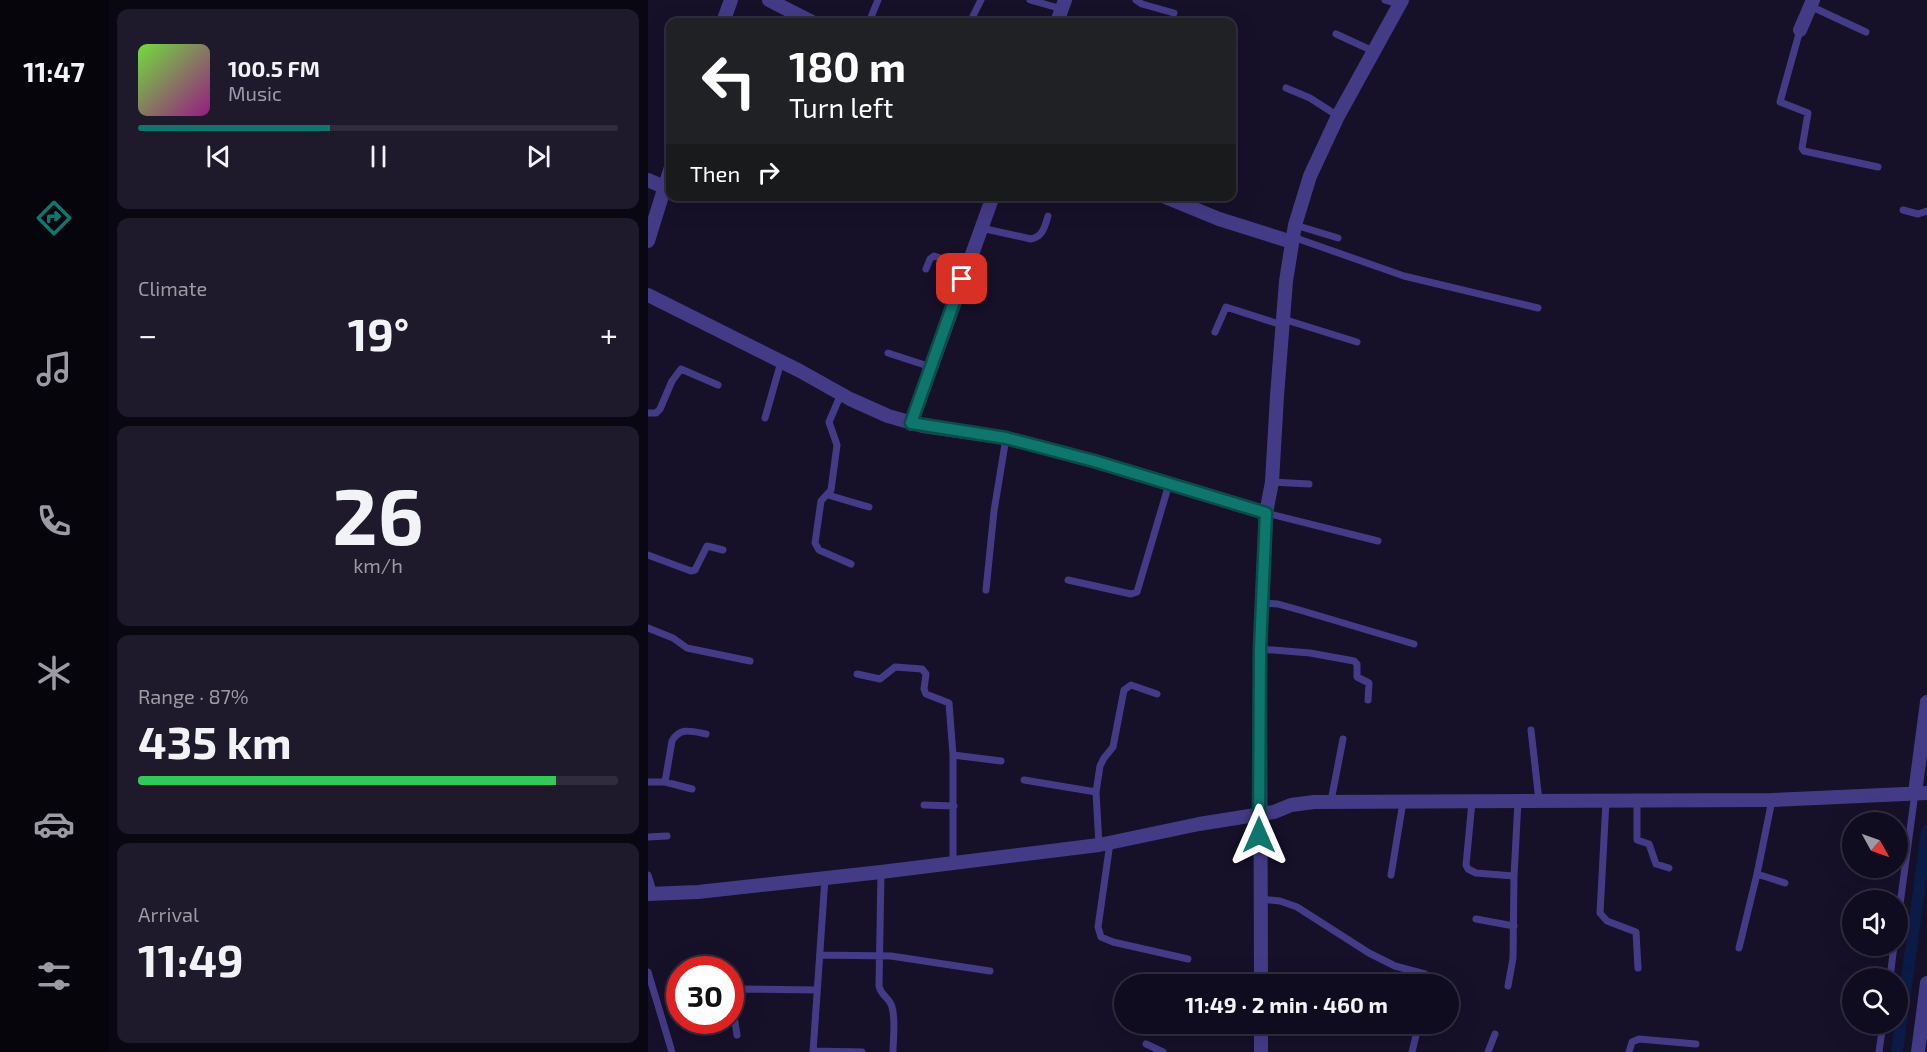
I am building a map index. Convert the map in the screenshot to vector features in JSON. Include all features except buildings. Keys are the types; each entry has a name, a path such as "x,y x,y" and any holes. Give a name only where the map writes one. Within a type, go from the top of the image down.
{"street":[{"path":"724,18 731,0"},
{"path":"769,0 804,18"},
{"path":"1261,974 1260,649 1266,513 1272,482 1286,281 1293,235 1310,176 1338,117 1401,2"},
{"path":"1800,30 1812,3"},
{"path":"648,180 664,187"},
{"path":"648,241 666,181"},
{"path":"911,423 991,201"},
{"path":"1181,201 1293,235"},
{"path":"648,295 888,416 911,423 1006,438 1094,461 1266,513"},
{"path":"651,894 698,892 881,872 1105,844 1274,812 1291,805 1331,801 1772,800 1921,793 1927,702"},
{"path":"1917,1052 1927,983"},
{"path":"1261,1034 1261,1052"}],"lane":[{"path":"871,18 878,0"},
{"path":"972,18 981,0"},
{"path":"1030,0 1061,11"},
{"path":"1136,0 1142,4 1174,13"},
{"path":"1385,0 1401,2"},
{"path":"1812,3 1866,32"},
{"path":"1800,30 1780,102 1808,113 1802,148 1804,151 1878,166"},
{"path":"1336,34 1373,51"},
{"path":"1286,88 1310,98 1338,117"},
{"path":"1904,210 1918,214 1927,211"},
{"path":"981,228 1031,239 1038,238 1048,216"},
{"path":"1293,235 1338,238"},
{"path":"1293,235 1404,276 1538,308"},
{"path":"926,269 934,256 967,267"},
{"path":"1215,332 1226,307 1357,342"},
{"path":"888,352 931,366"},
{"path":"765,418 782,362"},
{"path":"648,413 656,413 660,410 672,381 681,369 718,385"},
{"path":"842,394 829,422 837,445 831,490 821,501 816,546 851,564"},
{"path":"986,590 994,511 1006,438"},
{"path":"1272,482 1309,484"},
{"path":"1068,580 1131,594 1137,592 1169,484"},
{"path":"828,495 868,507"},
{"path":"1266,513 1378,542"},
{"path":"648,555 692,571 695,570 706,546 723,550"},
{"path":"1262,603 1295,609 1414,644"},
{"path":"648,628 674,638 687,648 750,661"},
{"path":"1260,649 1310,653 1354,661 1357,664 1357,677 1369,683 1368,700"},
{"path":"857,674 880,679 895,667 921,669 925,672 926,694 945,700 950,705 954,754 953,864"},
{"path":"1157,694 1131,685 1126,687 1113,747 1102,762 1096,792 1105,844 1098,927 1101,937 1113,942 1188,959"},
{"path":"1531,730 1539,801"},
{"path":"665,782 672,741 675,736 687,731 706,734"},
{"path":"1331,801 1343,739"},
{"path":"954,754 1001,761"},
{"path":"1024,780 1096,792"},
{"path":"648,782 665,782 692,789"},
{"path":"1903,890 1921,793"},
{"path":"1739,948 1772,800"},
{"path":"1391,875 1403,801"},
{"path":"1508,986 1513,958 1518,801"},
{"path":"1606,801 1600,913 1606,921 1636,932 1638,969"},
{"path":"1637,801 1637,840 1649,844 1656,864 1669,868"},
{"path":"1472,802 1466,865 1468,869 1476,873 1514,876"},
{"path":"924,806 954,806"},
{"path":"648,837 667,836"},
{"path":"881,872 880,991 893,1009 892,1052"},
{"path":"1757,874 1785,883"},
{"path":"648,875 651,894"},
{"path":"825,878 813,1051 862,1052"},
{"path":"1260,899 1280,901 1297,907 1369,953 1395,966 1425,974"},
{"path":"1476,919 1514,926"},
{"path":"820,955 891,956 990,971"},
{"path":"648,972 672,1052"},
{"path":"737,1035 734,1003 738,989 817,990"},
{"path":"1412,1052 1416,1034"},
{"path":"1488,1052 1495,1034"},
{"path":"1880,1052 1882,1034"},
{"path":"1629,1052 1632,1042 1639,1039 1696,1044"},
{"path":"1146,1044 1163,1052"}],"waterway":[{"path":"1897,1052 1927,831"}],"route":[{"path":"962,279 911,423 1006,438 1094,461 1266,513 1260,649 1259,835"}]}
